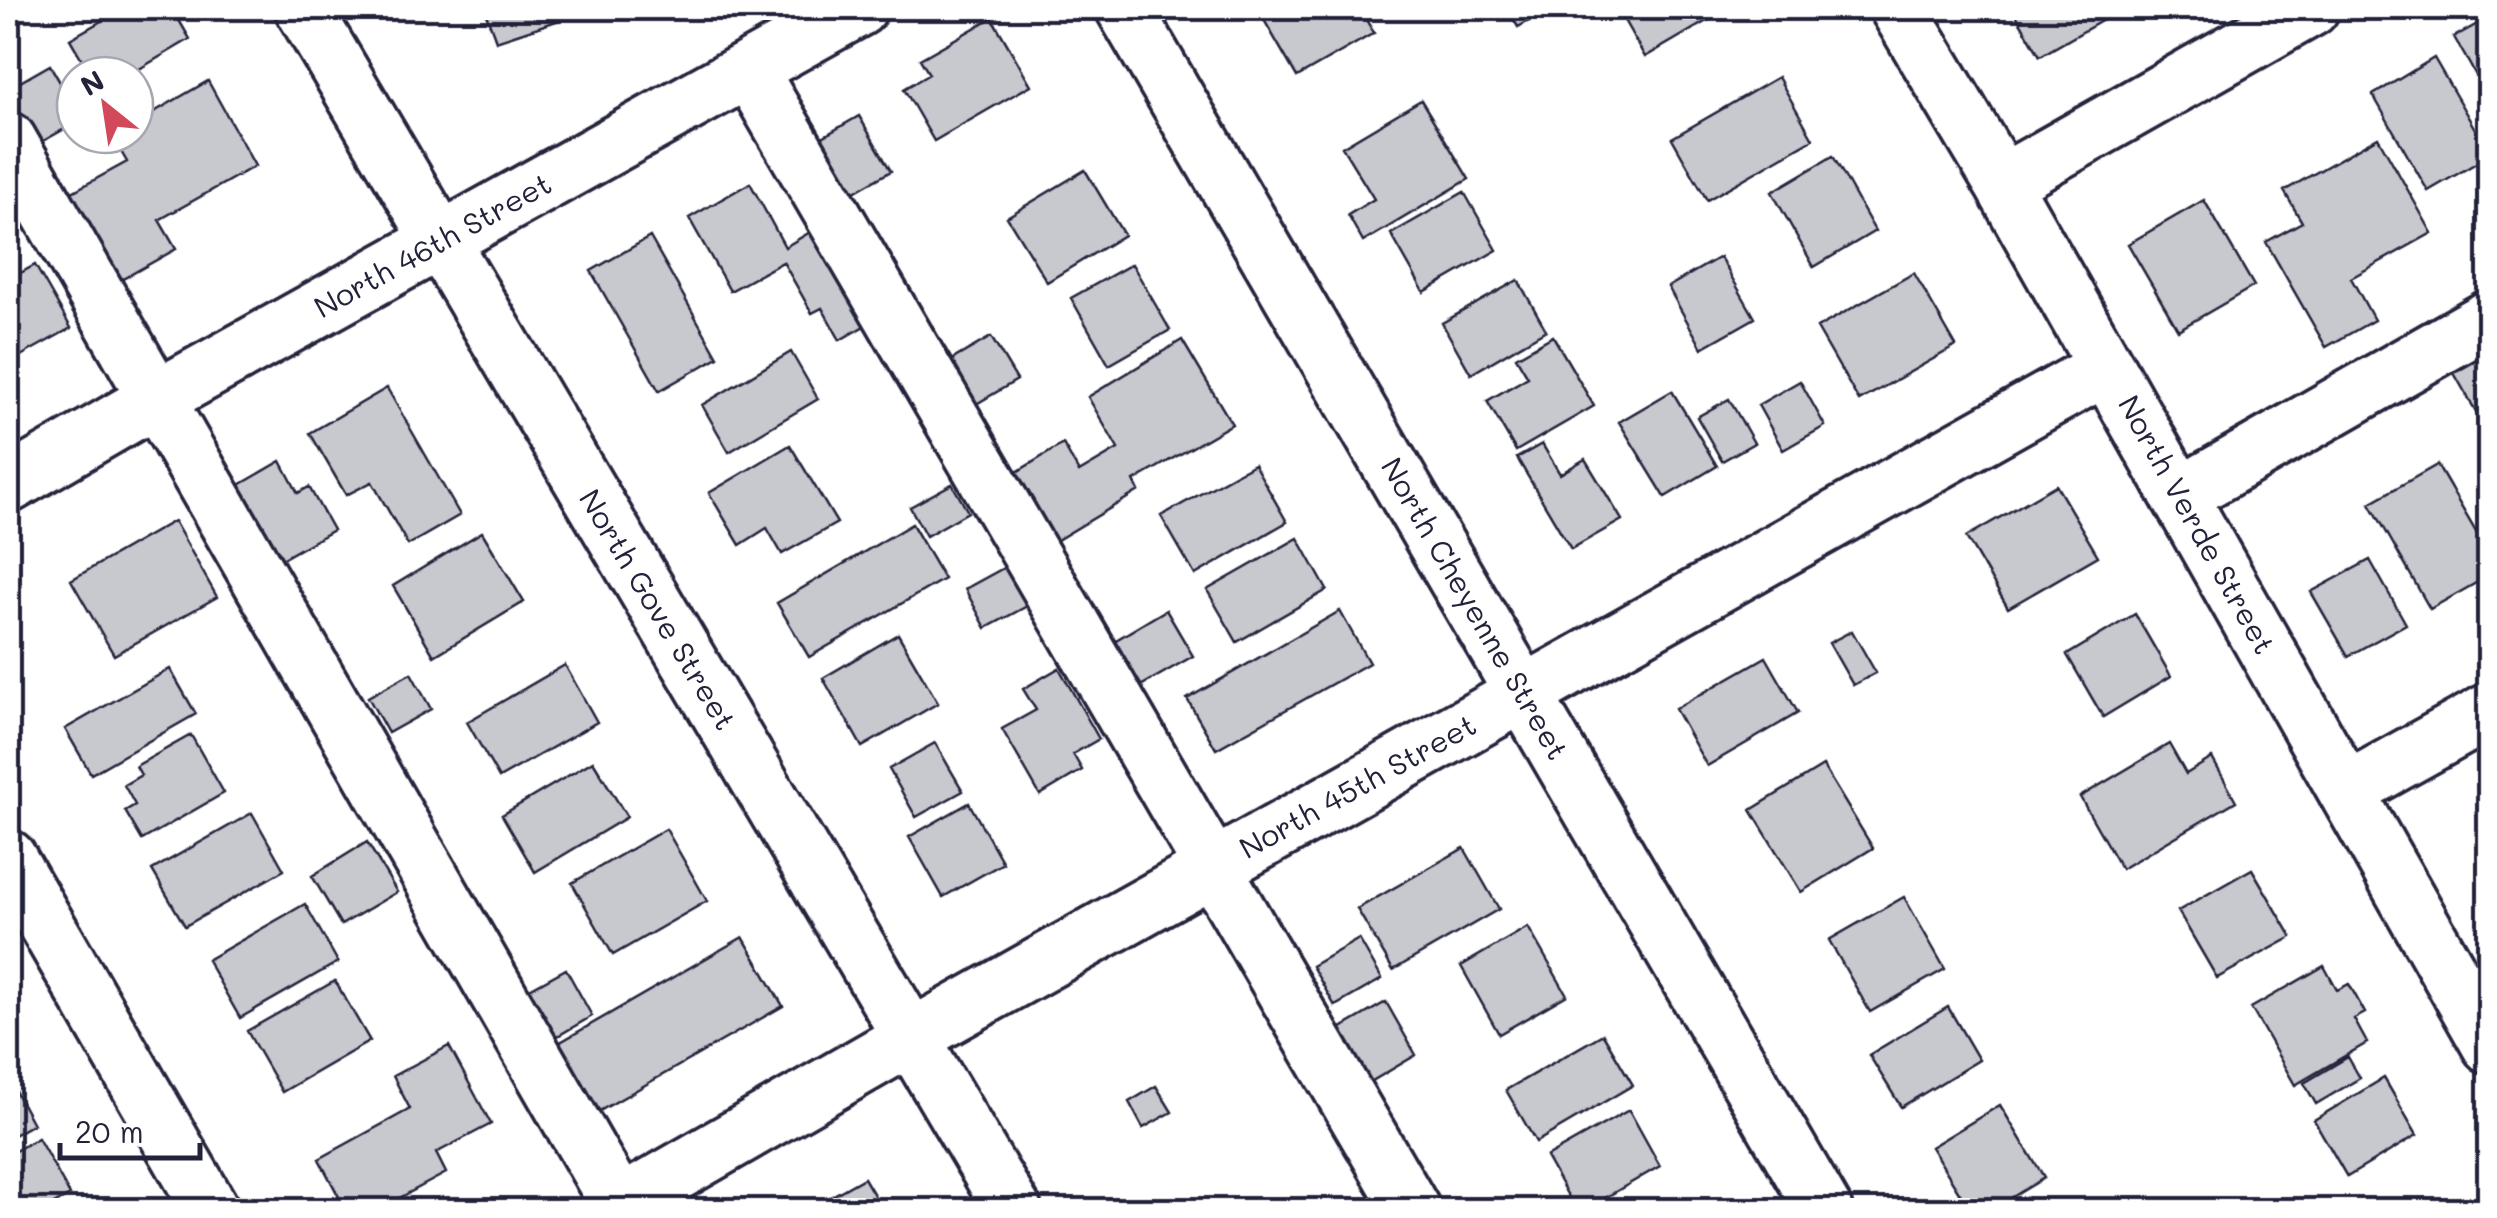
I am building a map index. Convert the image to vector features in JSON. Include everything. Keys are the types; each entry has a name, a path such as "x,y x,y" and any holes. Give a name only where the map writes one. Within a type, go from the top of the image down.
{"street":[{"name":"North Gove Street","path":"304,8 1013,1210"},
{"name":"North 46th Street","path":"8,485 859,8"},
{"name":"North Cheyenne Street","path":"1124,8 1824,1210"},
{"name":"North Verde Street","path":"1898,8 2002,183 2490,1045"},
{"path":"2002,183 2311,8"},
{"path":"748,70 1412,1210"},
{"path":"8,140 617,1209"},
{"path":"2179,496 2490,318"},
{"name":"North 45th Street","path":"617,1209 910,1038 2106,367"},
{"path":"2346,791 2490,711"},
{"path":"8,858 210,1210"}],"building":[{"path":"124,8 172,8 190,39 155,60 155,55 79,55 70,39"},
{"path":"484,8 596,8 496,41"},
{"path":"1270,8 1359,8 1374,33 1297,77 1260,13"},
{"path":"1507,8 1553,8 1518,27"},
{"path":"1617,8 1729,8 1645,57"},
{"path":"2012,8 2124,8 2040,56"},
{"path":"2490,17 2490,98 2489,98 2454,37"},
{"path":"992,18 1031,85 934,141 904,89 929,74 920,59"},
{"path":"2434,58 2490,155 2428,191 2373,95"},
{"path":"50,65 55,74 55,134 29,149 8,111 8,89"},
{"path":"1778,77 1813,139 1707,200 1672,138"},
{"path":"208,81 255,166 159,220 176,249 112,285 63,197 127,162 123,155 155,155 155,111"},
{"path":"1421,100 1469,179 1363,242 1348,215 1374,199 1342,147"},
{"path":"859,116 891,171 845,197 814,142"},
{"path":"2378,137 2432,233 2351,278 2374,320 2326,347 2266,242 2302,222 2284,191"},
{"path":"1833,156 1875,231 1814,267 1772,192"},
{"path":"1085,170 1124,235 1047,282 1007,217"},
{"path":"750,183 785,247 817,228 871,322 840,340 822,308 812,313 783,262 730,291 689,218"},
{"path":"1464,192 1497,250 1424,292 1391,234"},
{"path":"2204,200 2254,286 2178,330 2128,244"},
{"path":"650,237 718,357 659,391 591,271"},
{"path":"1720,257 1755,318 1702,348 1668,287"},
{"path":"1132,264 1170,330 1109,365 1071,298"},
{"path":"35,265 71,328 8,363 8,280"},
{"path":"1914,273 1956,346 1859,401 1817,328"},
{"path":"1518,280 1546,330 1471,374 1442,323"},
{"path":"1553,336 1594,406 1516,451 1487,401 1528,377 1516,357"},
{"path":"991,337 1017,380 966,410 941,366"},
{"path":"1182,340 1232,424 1134,481 1139,491 1047,546 1007,478 1063,444 1079,472 1118,449 1088,397"},
{"path":"791,352 818,399 729,452 702,405"},
{"path":"2490,353 2490,418 2482,422 2454,373"},
{"path":"1800,381 1825,426 1783,450 1758,405"},
{"path":"387,388 460,515 408,545 372,482 346,495 310,433"},
{"path":"1672,391 1717,466 1665,497 1619,422"},
{"path":"1729,399 1754,443 1722,461 1697,417"},
{"path":"1542,444 1560,474 1585,459 1622,520 1571,549 1517,458"},
{"path":"790,445 837,523 782,554 767,528 740,545 709,493"},
{"path":"281,461 298,493 309,487 333,530 266,568 224,494"},
{"path":"1254,464 1287,522 1195,575 1161,516"},
{"path":"2437,465 2490,556 2490,575 2430,609 2370,503"},
{"path":"952,484 968,512 926,536 910,507"},
{"path":"2056,485 2098,556 2008,608 1966,537"},
{"path":"174,521 217,597 114,655 71,580"},
{"path":"912,524 944,579 809,657 777,603"},
{"path":"482,532 524,602 434,656 393,586"},
{"path":"1298,538 1327,590 1237,642 1207,590"},
{"path":"2370,560 2406,624 2348,656 2311,592"},
{"path":"1009,565 1029,605 986,628 965,589"},
{"path":"1166,610 1193,656 1137,688 1111,643"},
{"path":"1340,611 1369,663 1216,749 1187,699"},
{"path":"2135,614 2171,676 2103,717 2067,655"},
{"path":"1852,631 1876,673 1853,685 1829,643"},
{"path":"898,634 938,703 862,747 823,678"},
{"path":"1766,657 1798,713 1707,766 1675,709"},
{"path":"565,665 597,722 499,778 467,722"},
{"path":"1059,668 1099,739 1073,754 1082,770 1040,795 1002,729 1036,710 1023,689"},
{"path":"170,669 196,714 91,774 65,729"},
{"path":"411,673 431,709 388,733 368,697"},
{"path":"191,735 224,793 142,840 125,811 135,805 124,785 141,775 136,766"},
{"path":"935,743 963,791 916,817 889,769"},
{"path":"2169,744 2186,774 2212,758 2236,801 2121,869 2080,797"},
{"path":"593,761 627,817 535,872 502,815"},
{"path":"1823,766 1873,848 1801,892 1751,810"},
{"path":"969,803 1003,863 943,897 909,837"},
{"path":"252,813 284,870 185,926 152,870"},
{"path":"666,829 707,901 613,955 572,883"},
{"path":"367,842 397,892 341,925 312,876"},
{"path":"1464,848 1499,909 1393,970 1357,909"},
{"path":"2252,869 2292,937 2217,978 2178,911"},
{"path":"1904,897 1945,969 1870,1012 1829,940"},
{"path":"305,904 338,962 240,1018 207,960"},
{"path":"1528,927 1567,995 1499,1034 1461,966"},
{"path":"743,937 783,1006 596,1113 557,1044"},
{"path":"1359,939 1382,979 1335,1006 1312,966"},
{"path":"2324,966 2337,990 2349,984 2365,1013 2354,1019 2367,1043 2295,1085 2251,1008"},
{"path":"566,969 592,1016 544,1044 517,996"},
{"path":"335,981 370,1041 282,1092 247,1031"},
{"path":"1386,1002 1416,1055 1367,1084 1336,1031"},
{"path":"1948,1007 1979,1060 1901,1107 1869,1055"},
{"path":"1603,1034 1633,1085 1536,1142 1506,1090"},
{"path":"449,1046 491,1124 436,1153 446,1173 377,1210 346,1210 319,1159 410,1109 393,1076"},
{"path":"2348,1057 2360,1078 2316,1104 2304,1083"},
{"path":"8,1078 33,1124 8,1138"},
{"path":"2384,1078 2417,1135 2347,1177 2314,1120"},
{"path":"1156,1086 1172,1112 1143,1128 1129,1102"},
{"path":"2000,1105 2044,1178 1991,1210 1970,1210 1931,1147"},
{"path":"1629,1110 1660,1166 1584,1210 1576,1210 1546,1157"},
{"path":"38,1138 70,1195 43,1210 8,1210 8,1155"},
{"path":"864,1178 883,1210 807,1210"}]}
